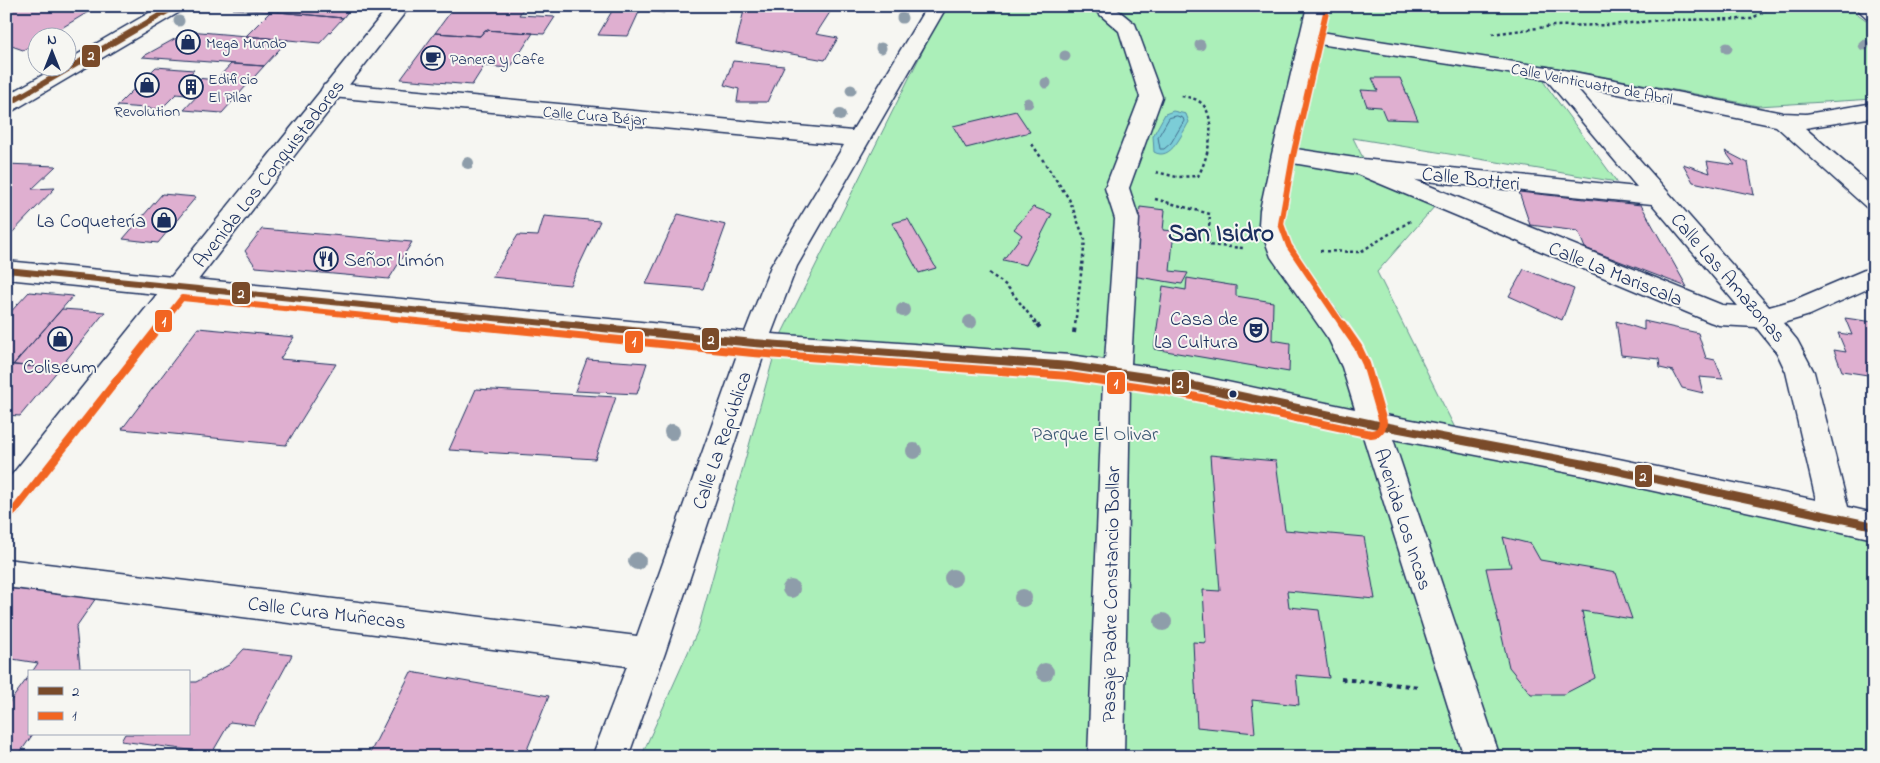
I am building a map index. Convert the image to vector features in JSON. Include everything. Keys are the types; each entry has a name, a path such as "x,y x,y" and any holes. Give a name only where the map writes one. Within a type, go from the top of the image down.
{"street":[{"path":"6,105 176,6"},
{"name":"Avenida Los Conquistadores","path":"6,505 400,6"},
{"name":"Calle La República","path":"610,757 770,296 784,266 936,6"},
{"path":"1100,6 1128,28 1151,97 1130,153"},
{"name":"Avenida Los Incas","path":"1317,6 1283,154 1272,210 1271,225 1280,251 1349,350 1359,375 1373,424 1482,757"},
{"path":"1864,6 1874,14"},
{"name":"Calle Veinticuatro de Abril","path":"1309,36 1553,74 1784,120 1806,120 1874,110"},
{"name":"Calle Las Amazonas","path":"1553,74 1788,347 1800,372 1835,518"},
{"name":"Calle Cura Béjar","path":"332,90 858,139"},
{"path":"1784,120 1874,201"},
{"name":"Pasaje Padre Constancio Bollar","path":"1106,757 1117,372 1127,219 1117,188 1130,153"},
{"name":"Calle Botteri","path":"1283,154 1362,167 1659,197"},
{"name":"Calle La Mariscala","path":"1362,167 1719,315 1765,318 1801,308 1874,275"},
{"path":"6,270 754,343 1070,366 1117,372 1166,380 1373,424 1585,464 1874,526"},
{"name":"Calle Cura Muñecas","path":"6,573 648,652"}],"path":[{"path":"1487,35 1553,26 1662,20 1751,19 1773,6"},
{"path":"1130,153 1150,170 1175,178 1198,176 1203,169 1210,129 1205,107 1200,102 1180,96 1151,97"},
{"path":"1032,144 1069,199 1085,240 1070,366"},
{"path":"989,273 1007,286 1070,366"},
{"path":"1341,679 1459,691"}],"green space":[{"name":"Parque El Olivar","path":"945,6 1847,6 1874,26 1874,99 1758,106 1543,65 1545,84 1617,182 1353,138 1366,164 1435,206 1377,272 1463,444 1874,534 1874,757 641,757 698,630 778,341"}],"water":[{"path":"1173,111 1186,114 1189,122 1171,150 1160,154 1154,152 1153,136 1165,114"}],"building":[{"path":"6,6 98,6 62,28 28,28 28,47 23,50 6,44"},
{"path":"236,6 284,6 278,12 233,9"},
{"path":"284,6 352,6 343,18 278,12"},
{"path":"455,6 525,6 519,15 555,17 544,34 485,30 480,36 435,33"},
{"path":"615,6 665,6 664,13 640,10 628,36 598,35"},
{"path":"745,6 834,6 816,34 838,38 825,60 736,44"},
{"path":"270,12 343,18 320,43 246,36"},
{"path":"485,30 533,33 510,68 484,66 472,85 401,79 435,33 480,36"},
{"path":"189,31 288,40 264,66 142,57"},
{"path":"733,61 784,66 767,102 737,102 739,89 724,85"},
{"name":"Edificio El Pilar","path":"231,64 264,66 222,113 184,110 197,96 176,94 161,109 117,106 156,67 194,70 187,77 216,80"},
{"path":"1372,78 1400,78 1418,120 1386,119 1381,107 1367,106 1361,90 1378,91"},
{"path":"1016,111 1030,132 966,148 953,126"},
{"path":"1725,151 1748,163 1754,195 1693,182 1683,164 1710,173 1707,161 1735,165"},
{"path":"6,164 56,166 32,189 55,188 10,235 6,234"},
{"path":"1519,192 1641,205 1687,287 1585,248 1578,231 1530,225"},
{"path":"162,194 196,197 158,243 123,239"},
{"path":"1033,207 1052,214 1026,265 1003,260 1022,235 1014,229"},
{"path":"1140,207 1165,210 1163,230 1174,231 1170,271 1188,273 1182,284 1132,276"},
{"path":"678,214 726,225 703,289 646,284"},
{"path":"544,216 600,221 570,285 492,277 518,235 538,236"},
{"path":"908,219 936,268 919,273 892,223"},
{"name":"Señor Limón","path":"262,229 412,242 389,279 256,267 245,251"},
{"path":"1524,269 1574,289 1562,320 1509,296"},
{"path":"1187,278 1236,286 1236,296 1273,302 1272,340 1290,343 1289,372 1154,349 1163,286 1186,290"},
{"path":"29,292 73,296 13,365 6,364 6,317"},
{"name":"Coliseum","path":"62,309 105,312 59,369 13,365"},
{"path":"1845,318 1873,322 1874,376 1842,371 1834,350 1846,352 1838,333 1852,335"},
{"path":"1616,321 1644,330 1644,321 1698,333 1706,358 1715,360 1723,379 1699,377 1703,393 1682,388 1673,371 1660,368 1659,359 1621,355"},
{"path":"198,328 294,337 280,359 336,364 286,445 122,429"},
{"path":"587,359 647,363 637,394 575,391"},
{"path":"6,364 59,369 20,416 6,415"},
{"path":"476,389 616,397 595,459 449,450"},
{"path":"1210,455 1276,461 1285,530 1364,537 1375,599 1287,591 1289,607 1319,610 1329,678 1296,675 1299,705 1252,700 1255,733 1197,727 1193,642 1206,643 1203,590 1220,591"},
{"path":"1503,537 1531,544 1540,560 1616,573 1632,619 1582,611 1595,678 1564,694 1531,694 1509,667 1486,568 1511,567"},
{"path":"6,588 96,598 76,627 80,667 78,670 33,670 38,663 6,658"},
{"path":"244,649 292,655 254,725 230,722 212,753 121,741 124,736 190,736 190,682 196,682 229,665"},
{"path":"411,672 549,696 524,757 368,757"},
{"path":"28,677 28,736 32,736 17,757 6,755 6,707"}],"transit line":[{"name":"2","path":"6,105 176,6"},
{"name":"1","path":"14,511 182,298 753,353 1069,376 1164,390 1371,434 1376,433 1381,429 1383,422 1366,364 1358,347 1289,246 1281,224 1293,156 1327,8"},
{"name":"2","path":"6,270 754,343 1070,366 1166,380 1373,424 1585,464 1874,526"}],"place":[{"name":"Mega Mundo","path":"188,42"},
{"name":"Panera y Cafe","path":"433,58"},
{"name":"Revolution","path":"147,85"},
{"name":"Edificio El Pilar","path":"191,87"},
{"name":"La Coquetería","path":"164,220"},
{"name":"Señor Limón","path":"326,259"},
{"name":"Casa de La Cultura","path":"1256,330"},
{"name":"Coliseum","path":"60,339"}],"district":[{"name":"San Isidro","path":"1221,232"}]}
